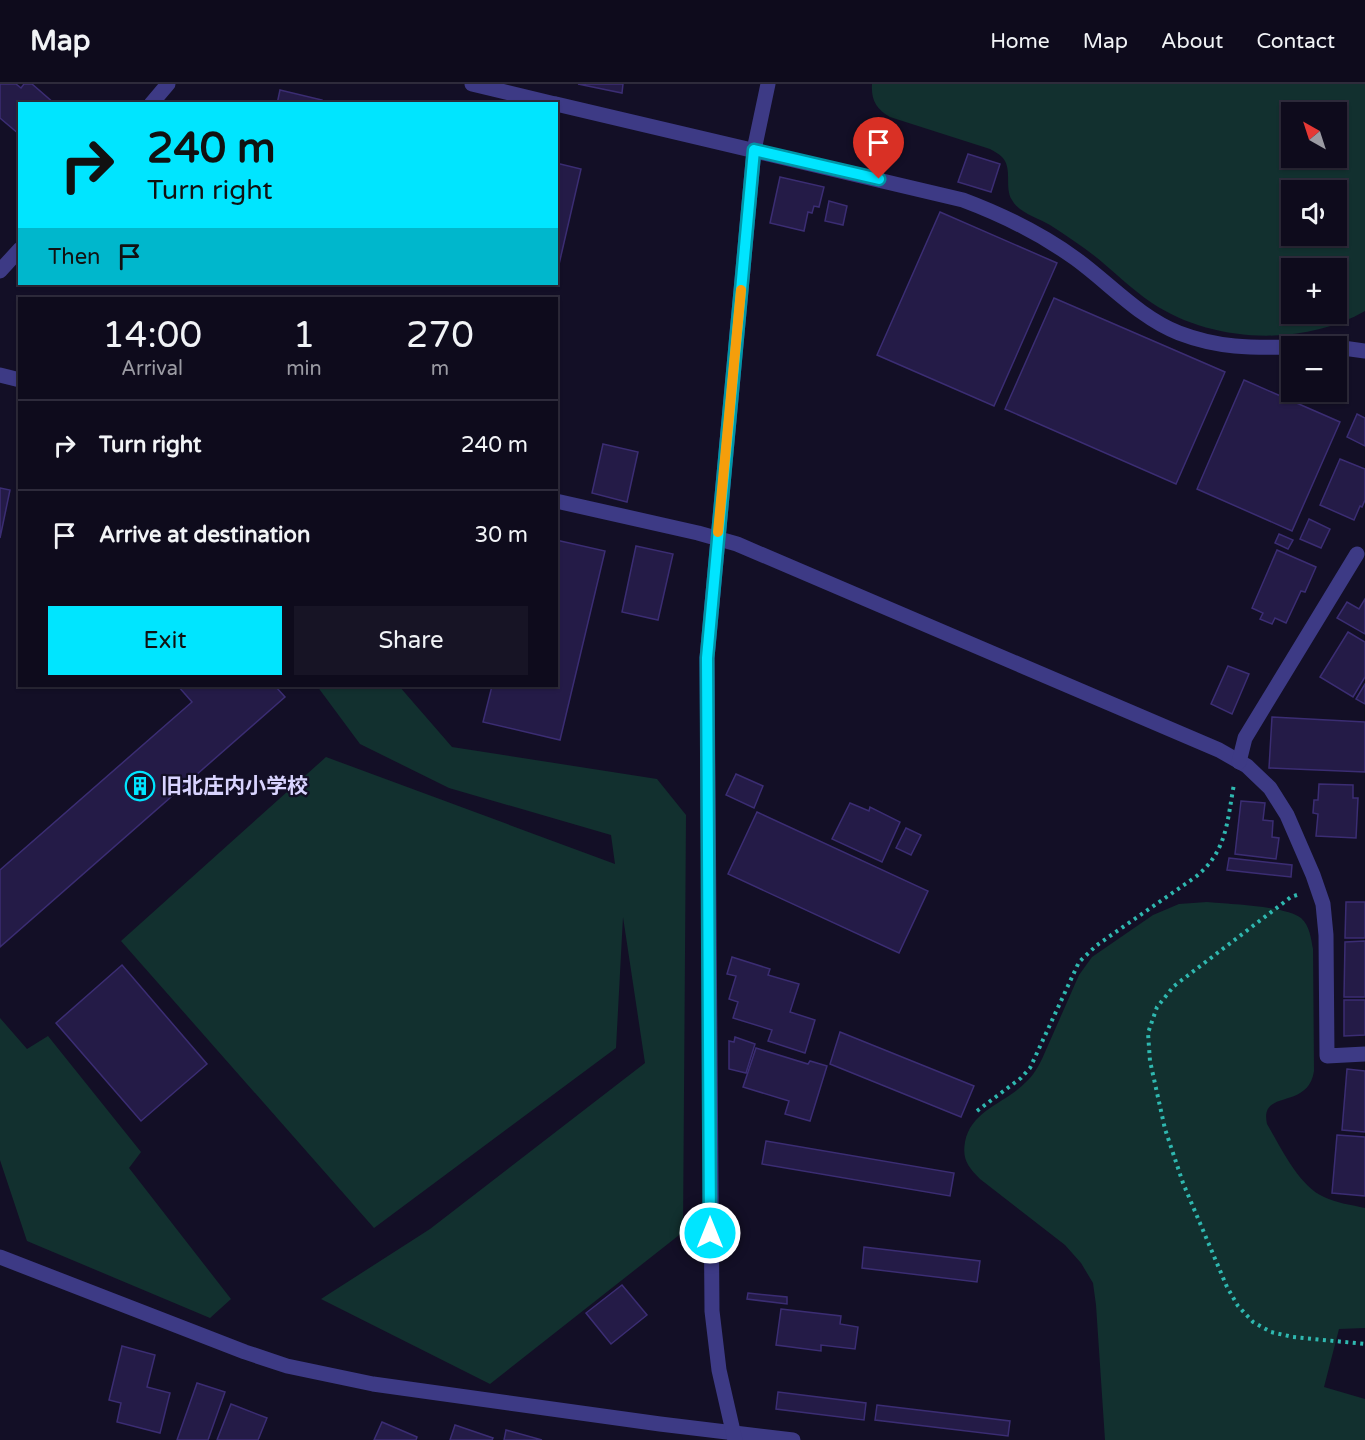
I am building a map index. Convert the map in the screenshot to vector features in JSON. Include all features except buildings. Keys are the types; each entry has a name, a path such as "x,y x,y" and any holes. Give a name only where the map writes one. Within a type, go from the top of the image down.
{"street":[{"path":"153,102 168,84"},
{"path":"472,84 548,102"},
{"path":"734,1436 714,1340 711,1281 707,658 754,150 768,84"},
{"path":"558,104 921,188 963,200 1003,215 1041,236 1077,260 1144,313 1177,332 1213,344 1251,348 1281,347"},
{"path":"0,271 18,251"},
{"path":"1347,349 1365,351"},
{"path":"0,375 18,380"},
{"path":"558,501 737,544 1220,750 1247,766 1270,788 1281,806 1323,904 1326,935 1327,1056 1365,1054"},
{"path":"1239,762 1245,738 1357,554"},
{"path":"0,1257 245,1352 287,1366 330,1376 385,1386 734,1436 794,1440"}],"path":[{"path":"977,1111 1021,1078 1030,1068 1074,972 1088,952 1194,878 1206,869 1216,856 1223,842 1239,762"},
{"path":"1317,888 1291,897 1174,986 1157,1007 1148,1033 1150,1061 1165,1129 1183,1183 1227,1287 1238,1306 1253,1322 1271,1332 1293,1337 1365,1344"}],"green space":[{"path":"872,84 1365,84 1365,311 1347,320 1347,258 1281,258 1281,324 1337,324 1314,331 1257,336 1229,333 1176,316 1143,297 1076,242 1015,205 1010,195 1007,167 1002,157 990,149 890,117 881,111 874,99"},
{"path":"318,687 400,687 452,747 657,779 686,815 683,1232 490,1384 321,1299 430,1229 645,1063 623,917 616,1048 374,1228 121,941 326,757 615,864 611,835 449,788 360,744"},
{"path":"1207,902 1256,906 1294,914 1301,918 1310,933 1313,949 1314,1071 1310,1083 1303,1091 1270,1106 1266,1113 1267,1124 1291,1165 1315,1192 1334,1201 1365,1208 1365,1328 1339,1329 1324,1387 1365,1399 1365,1440 1105,1440 1093,1283 1081,1263 1065,1245 980,1179 969,1167 965,1158 965,1142 974,1122 1029,1080 1035,1071 1079,975 1092,957 1153,915 1179,904"},
{"path":"0,1018 27,1049 48,1036 141,1152 129,1168 231,1299 210,1318 27,1241 0,1160"}],"slow traffic":[{"path":"718,532 741,290"}],"place":[{"name":"旧北庄内小学校","path":"140,786"}],"route":[{"path":"710,1233 707,658 754,150 879,179"}]}
